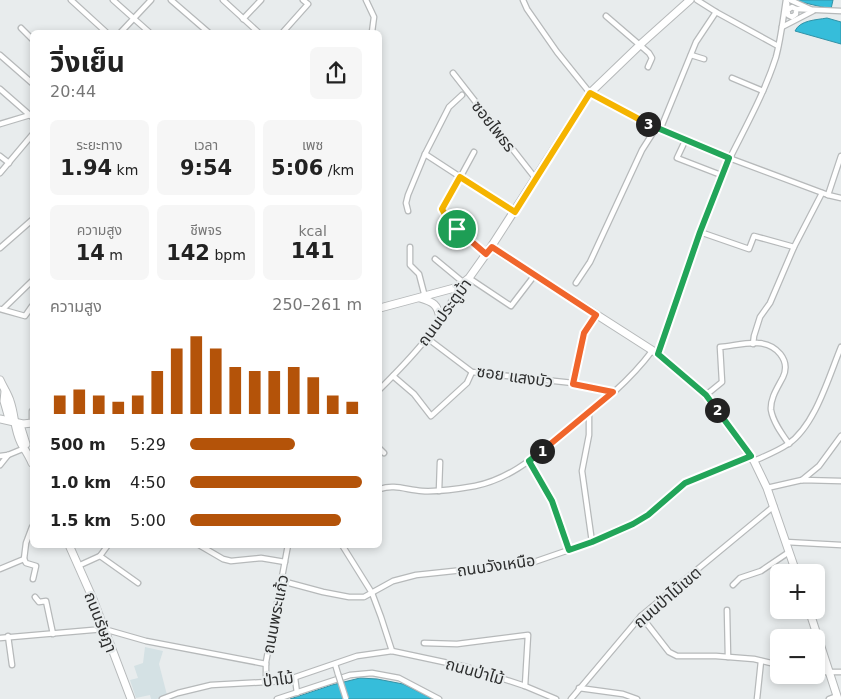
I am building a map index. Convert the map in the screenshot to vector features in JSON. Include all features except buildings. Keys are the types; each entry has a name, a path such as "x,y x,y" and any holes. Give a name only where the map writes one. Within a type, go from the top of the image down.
{"street":[{"path":"71,0 104,30"},
{"path":"113,0 147,30"},
{"path":"123,30 151,0"},
{"path":"171,0 206,30"},
{"path":"223,0 256,30"},
{"path":"243,19 261,0"},
{"path":"285,30 308,4 303,0"},
{"path":"366,0 374,17 372,30"},
{"path":"523,0 527,9 557,52 590,93 685,141 822,193 841,198"},
{"name":"ถนนประตูม้า","path":"382,387 427,338 464,283 492,247 590,93 640,44 690,0"},
{"path":"697,0 778,46"},
{"path":"787,0 814,10"},
{"path":"787,0 792,12"},
{"path":"382,488 392,486 421,491 439,491 496,481 529,461 589,414 628,380 655,353 721,175 763,91 778,46 787,0"},
{"path":"782,27 814,10"},
{"path":"792,12 814,10 841,11"},
{"path":"576,283 590,262 642,150 658,129 696,42 716,12"},
{"path":"782,27 792,12"},
{"path":"606,16 640,44 652,57 648,67"},
{"path":"21,28 30,37"},
{"path":"0,55 30,81"},
{"path":"691,55 704,59"},
{"name":"ซอยไพธร","path":"452,73 536,179"},
{"path":"732,78 763,91"},
{"path":"1,91 30,115"},
{"path":"408,211 406,203 408,195 425,154 449,107 462,96"},
{"path":"0,124 30,116"},
{"path":"0,173 30,137"},
{"path":"685,141 677,158 721,175"},
{"path":"474,152 442,211 457,229 486,254"},
{"path":"425,154 515,212"},
{"path":"0,156 9,163"},
{"path":"828,195 841,156"},
{"path":"753,344 760,318 770,303 794,247 822,193"},
{"path":"0,248 30,222"},
{"path":"700,232 749,249 754,236 794,247"},
{"path":"410,247 410,265 419,274 422,297"},
{"path":"492,247 655,353 706,395 753,459 774,506 794,564"},
{"path":"436,259 464,283 511,306 534,276"},
{"path":"382,307 464,283"},
{"path":"2,309 30,286"},
{"path":"422,297 435,305 440,318"},
{"path":"2,309 26,316 30,309"},
{"path":"573,384 584,333 596,315"},
{"name":"ซอย แสงบัว","path":"427,338 472,372 573,384 613,392"},
{"path":"706,395 722,382 720,347 759,343 773,348 781,353 785,369 771,404 772,412 789,444 802,432 816,406 841,347"},
{"path":"393,376 414,394 431,416 468,383 472,372"},
{"path":"0,380 10,398 14,423 30,459"},
{"path":"0,409 4,401 5,391"},
{"path":"4,401 8,415 14,423"},
{"path":"589,414 589,435 582,471 592,542"},
{"path":"0,420 14,423 30,419"},
{"path":"802,480 819,466 841,436"},
{"name":"ถนนวังเหนือ","path":"282,581 323,592 349,597 364,597 393,581 416,575 534,562 592,542 633,524 648,515 685,483 789,444"},
{"path":"0,456 25,448"},
{"path":"0,465 8,455"},
{"path":"529,461 552,501 569,550"},
{"path":"439,491 440,462"},
{"path":"767,488 802,480 841,481"},
{"name":"ถนนป่าไม้เขต","path":"570,699 641,616 774,506"},
{"path":"30,532 26,543 24,559 26,563 36,566 33,579"},
{"path":"786,542 841,545"},
{"name":"ถนนรัษฎา","path":"70,548 93,600 131,699"},
{"path":"78,566 100,556 106,548"},
{"path":"204,548 223,559 231,561 261,558 285,562"},
{"name":"ถนนพระแก้ว","path":"266,683 266,664 287,548"},
{"path":"344,548 372,593 382,617 392,651"},
{"path":"733,585 740,578 760,570 790,552"},
{"path":"100,556 138,583"},
{"path":"0,569 24,559"},
{"path":"35,597 39,602 46,601 53,634"},
{"path":"727,610 728,657"},
{"path":"641,616 669,652 677,656 728,657 770,664"},
{"path":"812,619 838,698 829,699"},
{"path":"0,638 104,630 146,641 266,664"},
{"path":"8,636 12,665"},
{"path":"424,643 456,644 528,636 525,686"},
{"name":"ป่าไม้","path":"162,699 211,685 266,683 296,678 368,653 392,651"},
{"name":"ถนนป่าไม้","path":"392,651 467,667 525,686 556,699"},
{"path":"757,699 761,661"},
{"path":"335,664 346,699"},
{"path":"277,699 350,676 372,672 399,678 439,699"},
{"path":"825,673 841,672"},
{"path":"296,678 297,693"},
{"path":"579,688 623,694 637,699"}],"shaded area":[{"path":"145,647 163,651 159,664 167,695 157,699 151,699 150,695 136,698 130,680 138,678 134,666 143,663"}],"water":[{"path":"792,0 833,0 831,9"},
{"path":"827,18 841,22 841,44 795,31 797,27 804,23"},
{"path":"360,678 403,684 433,699 290,699"}],"route":[{"path":"590,93 656,128 729,158 700,232 658,354 706,395 751,456 685,483 648,515 633,524 569,550 552,501 529,461 589,414 613,392 573,384 584,333 596,315 492,247 486,254 457,229 442,209 460,177 515,212 590,93"}]}
